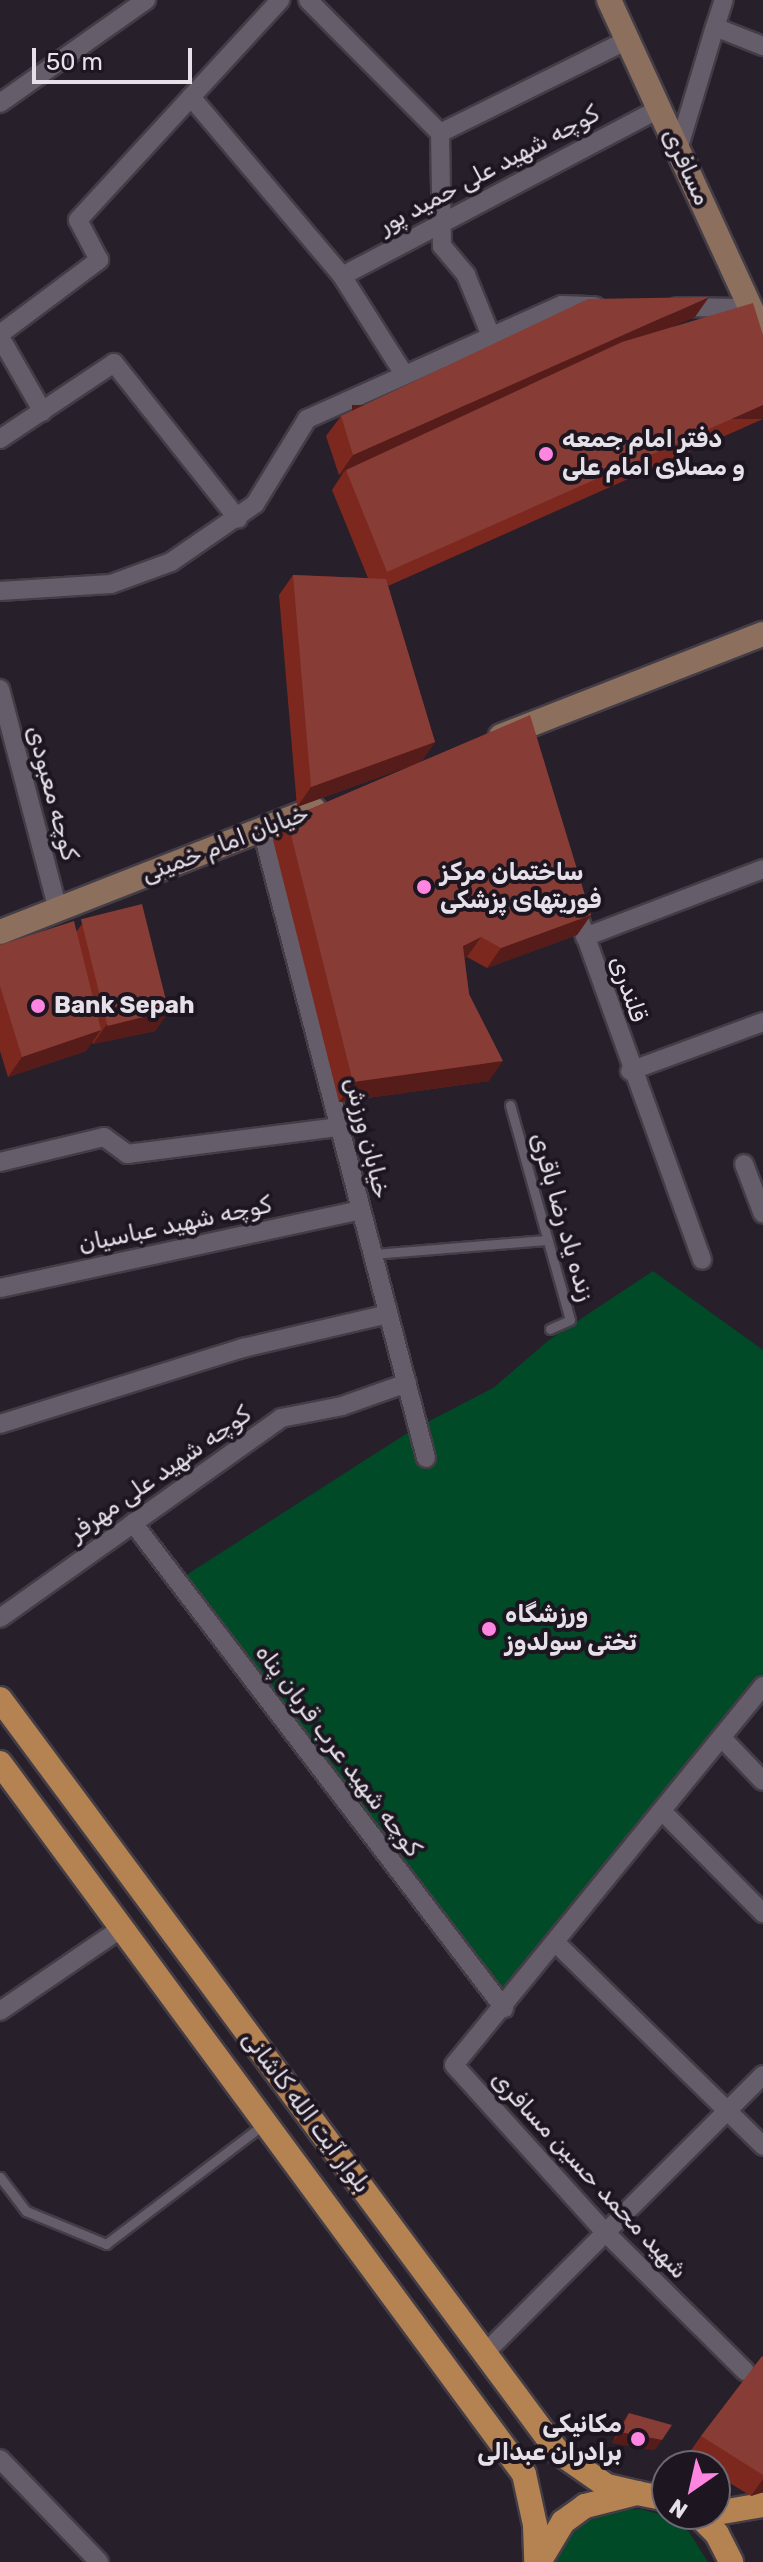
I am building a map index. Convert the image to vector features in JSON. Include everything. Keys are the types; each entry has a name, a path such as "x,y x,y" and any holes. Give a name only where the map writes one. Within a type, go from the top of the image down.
{"main road":[{"name":"مسافری","path":"609,0 763,335"},
{"path":"476,746 522,737 763,634"},
{"name":"خیابان امام خمینی","path":"0,932 333,802"},
{"name":"بلوار آیت الله کاشانی","path":"0,1699 558,2452 607,2486 651,2496"},
{"name":"بلوار آیت الله کاشانی","path":"0,1763 524,2474 535,2525 537,2562"},
{"path":"464,2392 480,2403 500,2403 512,2390"},
{"path":"537,2562 563,2522 585,2506 637,2493"},
{"path":"731,2510 763,2505"},
{"path":"713,2530 731,2562"}],"street":[{"path":"0,103 146,0"},
{"path":"43,412 0,338 99,260 78,220 280,0"},
{"path":"308,0 440,133 439,221 442,246 466,275 491,336"},
{"path":"678,150 724,0"},
{"path":"715,27 763,46"},
{"path":"440,133 627,40"},
{"path":"191,97 342,276 404,374"},
{"name":"کوچه شهید علی حمید پور","path":"342,276 439,221 659,109"},
{"path":"0,591 111,584 171,562 238,519 255,504 307,419 562,305 611,306"},
{"path":"657,306 751,308"},
{"path":"0,439 114,363 238,519"},
{"name":"کوچه معبودی","path":"0,689 58,910"},
{"name":"خیابان ورزش","path":"262,830 426,1458"},
{"path":"585,937 763,869"},
{"name":"قلندری","path":"571,893 630,1071 702,1260"},
{"path":"630,1071 763,1022"},
{"path":"0,1162 104,1137 127,1154 339,1127"},
{"path":"744,1164 763,1214"},
{"name":"کوچه شهید عباسیان","path":"0,1288 360,1210"},
{"path":"0,1424 243,1348 388,1314"},
{"name":"کوچه شهید علی مهرفر","path":"0,1618 281,1418 342,1406 407,1383"},
{"name":"کوچه شهید عرب قربان پناه","path":"133,1523 504,2008"},
{"path":"504,2008 763,1686"},
{"path":"722,1738 763,1781"},
{"path":"662,1811 763,1913"},
{"path":"0,2011 123,1927"},
{"path":"556,1943 763,2146"},
{"name":"شهید محمد حسین مسافری","path":"504,2008 454,2065 603,2230 745,2371"},
{"path":"485,2353 603,2230 763,2075"},
{"path":"0,2459 99,2562"}],"lane":[{"name":"زنده یاد رضا باقری","path":"510,1105 570,1320 550,1329"},
{"path":"373,1254 547,1240"},
{"path":"0,2177 26,2211 106,2244 267,2122"}],"green space":[{"name":"ورزشگاه تختی سولدوز","path":"653,1271 763,1350 763,1677 504,1996 177,1581 412,1430 493,1388 549,1340"},
{"path":"640,2509 651,2512 651,2530 686,2530 708,2562 554,2562 566,2540 587,2521 613,2511"}],"building":[{"path":"709,297 353,455 341,416 588,299"},
{"name":"دفتر امام جمعه و مصلای امام علی","path":"753,303 763,335 763,405 387,572 346,470 622,342"},
{"path":"293,575 386,579 435,742 311,787"},
{"name":"ساختمان مرکز فوریتهای پزشکی","path":"530,715 591,915 501,948 481,937 463,946 469,994 503,1061 353,1082 287,819"},
{"path":"142,904 169,1011 107,1026 81,919"},
{"name":"Bank Sepah","path":"74,921 101,1030 22,1057 0,986 0,945"},
{"path":"762,2356 763,2475 731,2455 731,2450 723,2450 701,2436"},
{"path":"629,2413 672,2425 662,2440 620,2432"}],"place":[{"name":"دفتر امام جمعه و مصلای امام علی","path":"546,454"},
{"name":"ساختمان مرکز فوریتهای پزشکی","path":"424,887"},
{"name":"Bank Sepah","path":"38,1006"},
{"name":"ورزشگاه تختی سولدوز","path":"489,1629"},
{"name":"مکانیکی برادران عبدالی","path":"638,2439"}]}
